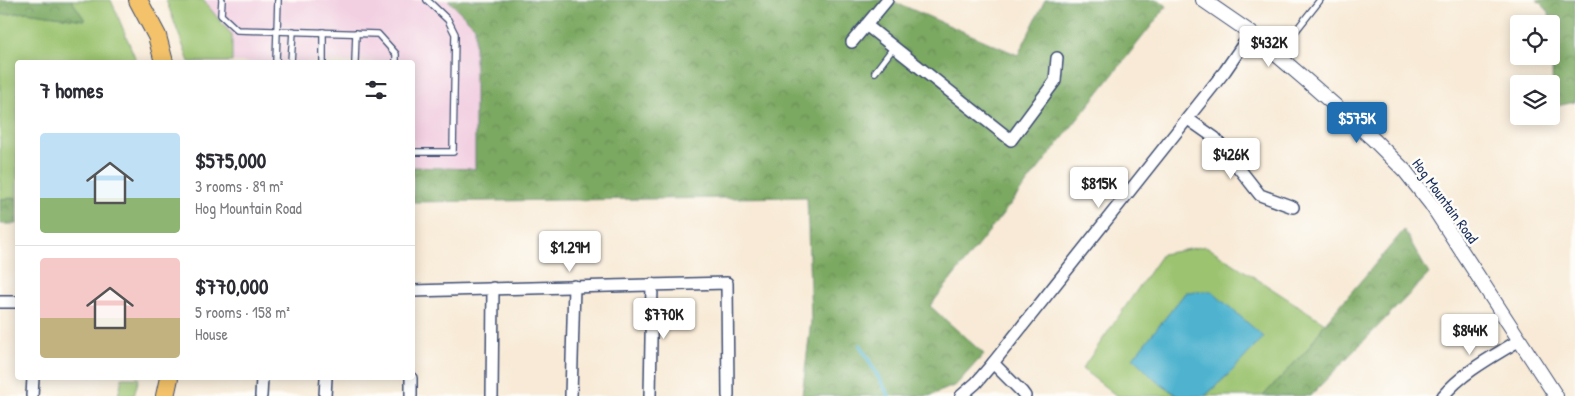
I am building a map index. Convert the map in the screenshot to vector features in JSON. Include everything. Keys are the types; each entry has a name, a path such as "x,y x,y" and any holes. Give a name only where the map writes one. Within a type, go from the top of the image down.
{"main road":[{"path":"138,0 157,36 163,60"},
{"path":"165,396 169,380"}],"street":[{"path":"852,42 887,0"},
{"name":"Hog Mountain Road","path":"1203,0 1251,33 1373,139 1404,171 1431,204 1518,341 1556,396"},
{"path":"866,25 1011,140 1055,81 1057,58"},
{"path":"961,396 993,363 1188,119 1251,33"},
{"path":"1188,119 1215,138 1260,195 1293,207"},
{"path":"415,291 728,283 728,396"},
{"path":"650,396 652,284"},
{"path":"571,396 574,286"},
{"path":"492,396 494,288"},
{"path":"0,302 15,302"},
{"path":"1443,396 1451,386 1471,371 1518,341"},
{"path":"993,363 1025,396"},
{"path":"32,396 34,380"},
{"path":"261,396 262,380"},
{"path":"325,396 326,380"},
{"path":"411,380 411,396"}],"lane":[{"path":"222,0 221,15 237,30 378,34 396,54 396,60"},
{"path":"276,60 278,0"},
{"path":"415,152 453,152 455,34 448,20 428,0"},
{"path":"1276,56 1320,0"},
{"path":"291,60 293,31"},
{"path":"323,32 323,60"},
{"path":"355,60 356,33"},
{"path":"874,72 894,47"}],"shaded area":[{"path":"203,0 448,0 475,27 475,170 415,167 415,60 232,60 232,35"}],"green space":[{"path":"0,0 71,0 85,20 26,12 0,15"},
{"path":"71,0 111,0 136,60 15,60 15,198 0,199 0,15 26,12 85,20"},
{"path":"166,0 203,0 232,35 232,60 188,60"},
{"path":"448,0 890,0 1018,55 1045,0 1159,0 1167,6 930,306 984,354 956,385 929,396 802,396 811,321 807,197 415,202 415,167 475,169 475,27"},
{"path":"1537,0 1575,0 1575,102 1560,105 1560,75 1552,75 1552,65 1560,65 1560,15 1549,15 1549,12"},
{"path":"15,198 15,224 0,224 0,199"},
{"path":"1404,230 1429,274 1310,396 1263,396 1307,350 1325,323"},
{"path":"1206,246 1325,323 1307,350 1263,396 1205,396 1232,371 1186,292 1163,321 1156,381 1178,396 1117,396 1082,369 1162,254"},
{"path":"122,380 138,380 134,396 118,396"}],"water":[{"path":"1211,291 1264,337 1205,396 1178,396 1156,381 1133,358 1186,292"}],"waterway":[{"path":"860,345 889,396"}]}
